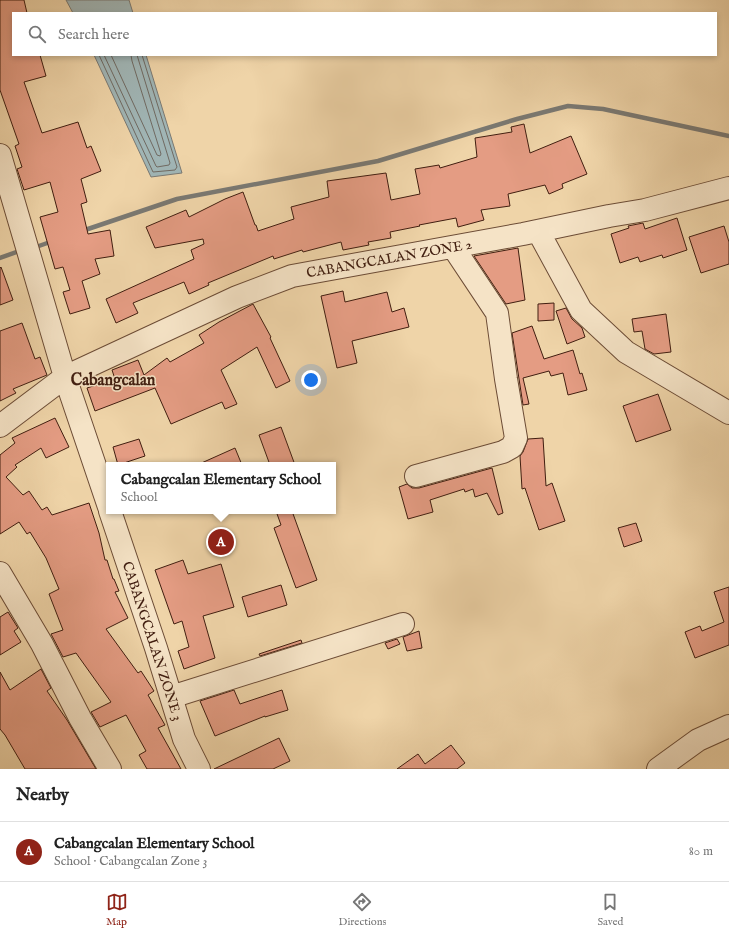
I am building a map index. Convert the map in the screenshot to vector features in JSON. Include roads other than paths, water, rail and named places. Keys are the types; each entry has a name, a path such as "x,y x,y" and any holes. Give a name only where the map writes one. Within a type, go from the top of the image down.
{"street":[{"path":"0,155 65,377 106,497"},
{"name":"CABANGCALAN ZONE 2","path":"0,426 65,377 237,297 292,276 645,210 729,188"},
{"path":"538,231 582,310 626,352 729,412"},
{"path":"416,476 503,452 512,447 516,438 497,313 453,247"},
{"name":"CABANGCALAN ZONE 3","path":"111,514 184,738 198,769"},
{"path":"0,573 42,644 80,718 110,769"},
{"path":"171,697 403,624"},
{"path":"658,769 698,740 729,726"}],"water":[{"path":"66,0 129,0 133,12 72,12"},
{"path":"94,56 146,56 182,173 151,177"}],"waterway":[{"path":"82,231 177,199 378,161 517,119 568,106 603,109 729,136"},
{"path":"36,247 53,241"},
{"path":"0,258 22,250"}],"place":[{"name":"Cabangcalan Elementary School","path":"221,542"}],"district":[{"name":"Cabangcalan","path":"113,379"}]}
